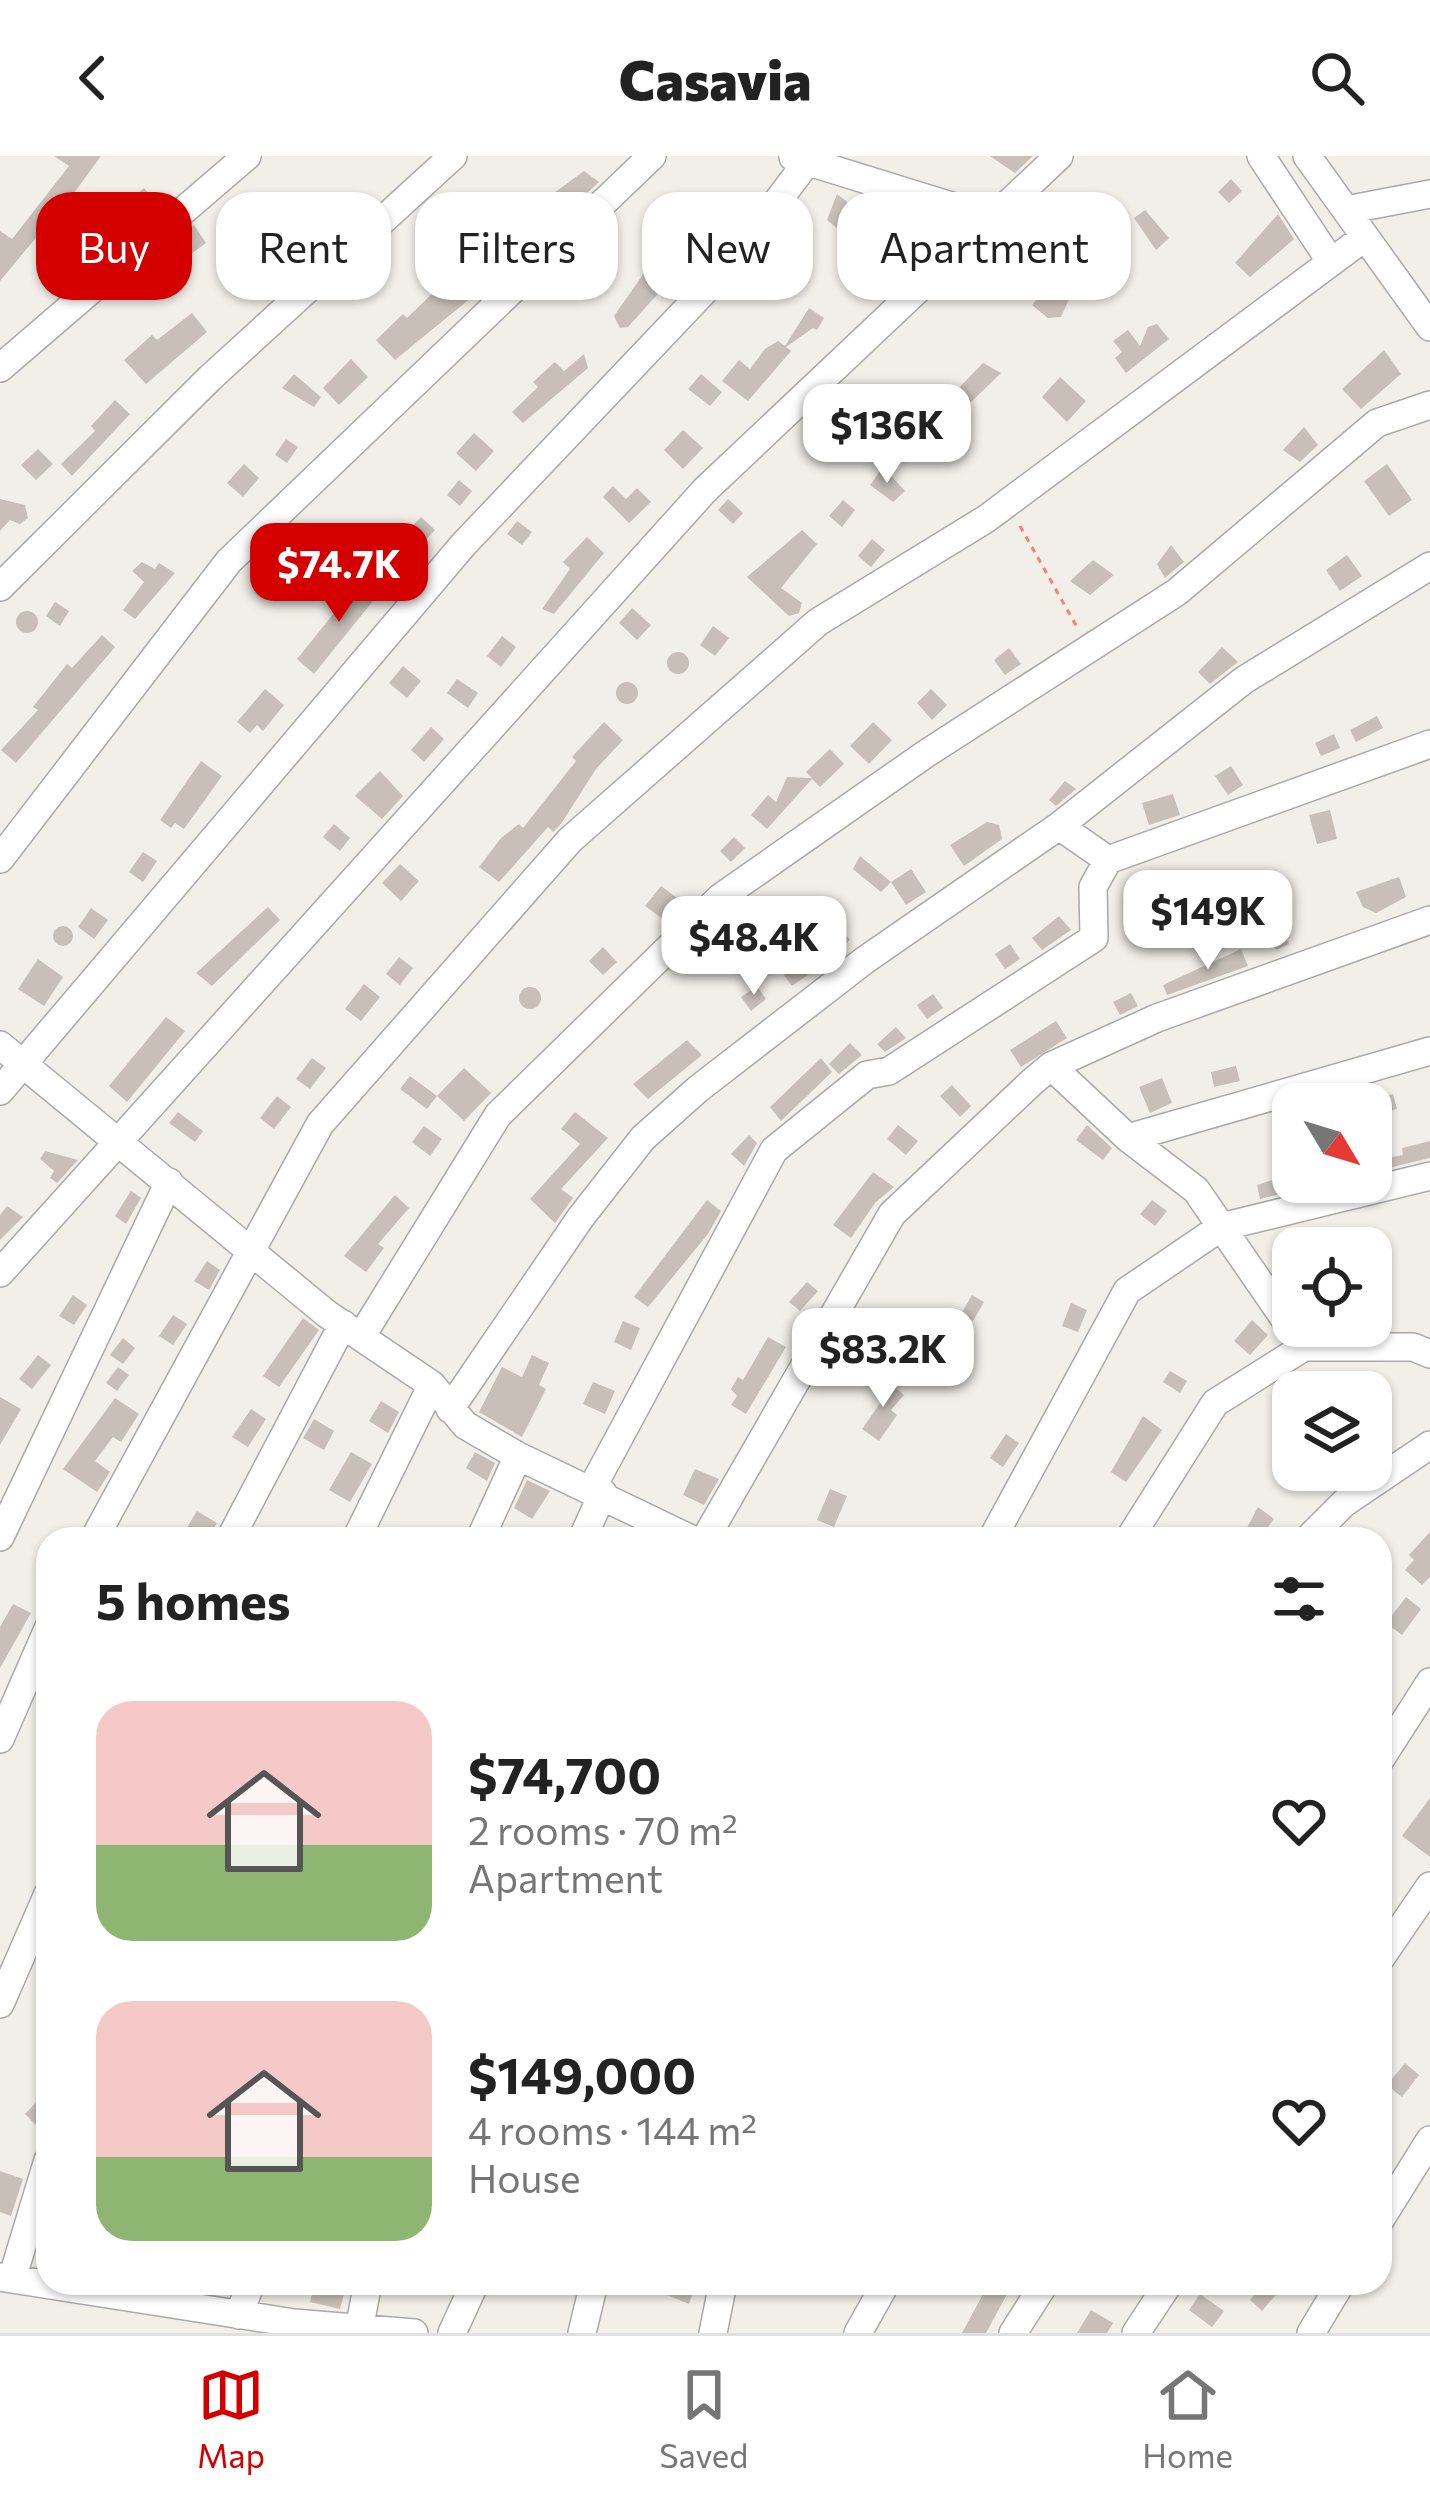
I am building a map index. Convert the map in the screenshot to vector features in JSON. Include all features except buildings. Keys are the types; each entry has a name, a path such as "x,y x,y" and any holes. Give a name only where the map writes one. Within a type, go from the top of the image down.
{"street":[{"path":"0,368 247,156"},
{"path":"0,587 210,378 452,156"},
{"path":"0,859 229,561 652,156"},
{"path":"869,180 887,156"},
{"path":"1018,192 1059,156"},
{"path":"1261,156 1331,262"},
{"path":"1307,156 1430,327"},
{"path":"0,1091 464,545 730,264 798,159 907,192"},
{"path":"1346,210 1430,194"},
{"path":"101,1527 320,1124 570,840 818,622 986,519 1365,238"},
{"path":"0,1273 705,490 903,300"},
{"path":"237,1527 352,1330 498,1115 722,897 927,753 1177,592 1377,423 1430,405"},
{"path":"450,1409 554,1253 643,1138 698,1089 865,960 1059,826 1244,680 1430,566"},
{"path":"586,1527 597,1491 773,1150 867,1075 889,1071 1094,938 1093,887 1108,860 1430,744"},
{"path":"1059,826 1108,860"},
{"path":"713,1527 892,1214 1051,1066 1157,1018 1430,920"},
{"path":"0,1045 251,1251 432,1385 450,1409 518,1456 668,1527"},
{"path":"1128,1138 1430,1051"},
{"path":"1051,1066 1128,1138 1196,1190 1304,1348"},
{"path":"999,1527 1127,1291 1222,1227 1430,1176"},
{"path":"0,1537 170,1182"},
{"path":"1137,1527 1215,1403 1304,1348 1413,1347 1430,1354"},
{"path":"362,1527 432,1385"},
{"path":"1320,1527 1345,1503 1430,1445"},
{"path":"485,1527 518,1456"},
{"path":"0,1739 36,1656"},
{"path":"1392,1741 1430,1682"},
{"path":"1392,1941 1430,1886"},
{"path":"0,2004 36,1922"},
{"path":"1392,2201 1430,2140"},
{"path":"36,2194 6,2278 36,2281"},
{"path":"152,2295 289,2328 414,2333"},
{"path":"239,2315 246,2295"},
{"path":"359,2329 366,2295"},
{"path":"452,2333 470,2295"},
{"path":"582,2333 591,2295"},
{"path":"713,2333 721,2295"},
{"path":"858,2333 879,2295"},
{"path":"1013,2333 1037,2295"},
{"path":"1136,2333 1161,2295"},
{"path":"1311,2333 1334,2295"}],"path":[{"path":"1020,526 1081,634"}]}
